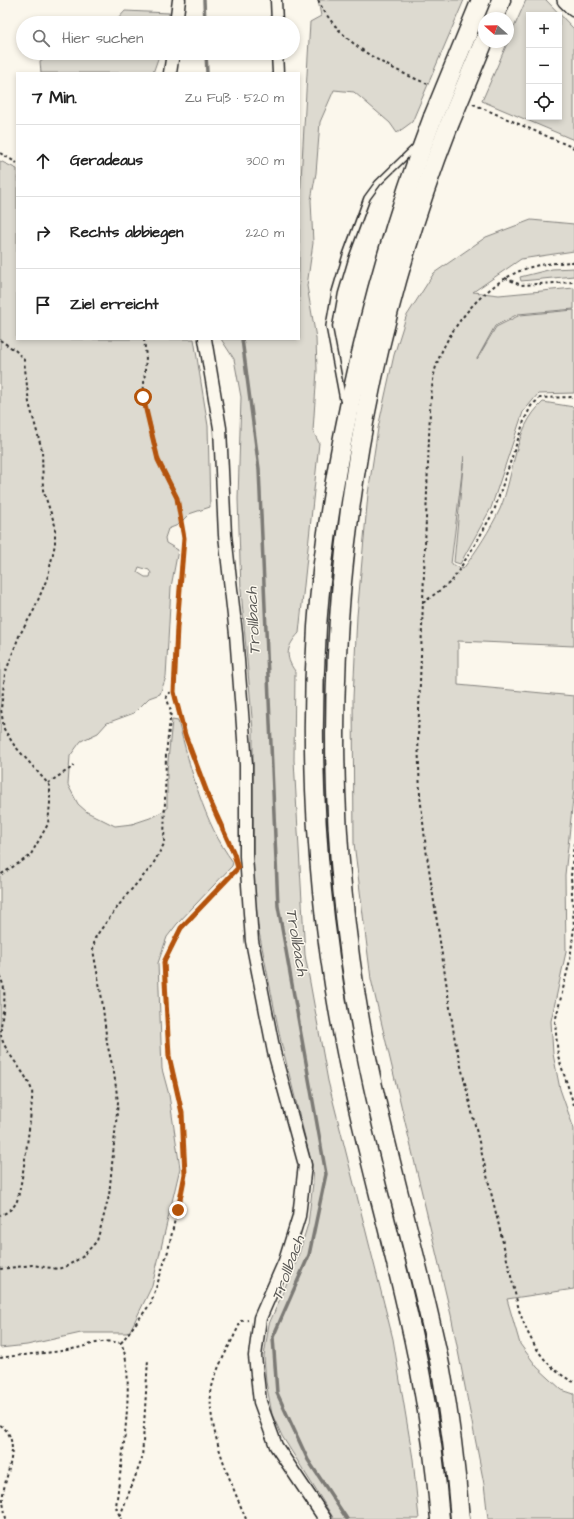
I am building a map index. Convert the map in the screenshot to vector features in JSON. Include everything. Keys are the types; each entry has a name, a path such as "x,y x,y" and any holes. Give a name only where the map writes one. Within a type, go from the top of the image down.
{"highway":[{"path":"440,1519 432,1440 421,1376 348,1063 335,992 320,863 314,764 317,626 328,527 346,424 366,330 384,261 400,208 425,138 481,0"},
{"path":"496,12 501,0"},
{"path":"460,1519 452,1440 441,1372 369,1065 355,989 344,908 338,843 335,762 339,612 352,494 363,426 383,333 402,265 435,161 481,48"}],"main road":[{"path":"565,0 574,9"}],"street":[{"path":"177,16 179,0"},
{"path":"276,0 276,16"},
{"path":"170,72 172,60"},
{"path":"278,60 278,72"},
{"path":"205,340 220,428 225,535 236,634 246,764 241,859 252,941 274,1052 305,1165 299,1216 285,1261 260,1318 254,1356 260,1402 276,1446 326,1519"}],"lane":[{"path":"346,424 342,386 329,326 335,292 367,198 378,183 425,138"}],"path":[{"path":"0,153 16,162"},
{"path":"574,262 533,266 505,278 472,305 457,323 435,369 430,410 418,738 420,795 426,849 455,1041 519,1310 525,1330 536,1349 547,1363 557,1372 574,1382"},
{"path":"505,278 521,285 574,282"},
{"path":"0,340 16,351 24,360 30,403 42,450 43,490 55,525 55,544 48,576 37,603 19,636 5,674 1,709 4,729 14,745 48,783 50,804 48,824 30,856 0,875"},
{"path":"144,340 146,357 143,397 158,460 177,498 184,533 174,692 185,735 211,803 234,854 241,859"},
{"path":"423,603 452,581 494,511 524,421 531,406 540,398 574,397"},
{"path":"0,1269 32,1265 58,1269 68,1266 82,1257 97,1241 109,1196 118,1102 114,1073 107,1043 102,999 93,950 95,938 125,897 152,866 159,856 164,844 166,754 171,711 166,696 169,693 174,692"},
{"path":"48,783 74,766"},
{"path":"574,843 571,876 574,927 570,960 554,1022 558,1056 574,1105"},
{"path":"234,854 241,859"},
{"path":"122,1343 151,1303 168,1250 185,1174 182,1113 169,1056 164,962 181,928 238,868"},
{"path":"0,975 4,990 4,1006 0,1022 1,1037 7,1050 28,1080 33,1093 25,1157 17,1202 5,1214 0,1215"},
{"path":"246,1519 226,1470 211,1412 213,1384 241,1322 260,1318"},
{"path":"0,1358 26,1353 67,1350 109,1340 122,1343"},
{"path":"120,1518 116,1507 126,1418 127,1374 126,1352 122,1343"},
{"path":"120,1518 142,1459 148,1359"},
{"path":"0,1425 7,1429 12,1441 11,1459 2,1496 6,1519"}],"shaded area":[{"path":"318,0 464,0 412,122 397,133 390,123 354,92 334,90 320,122 316,173 311,200 313,243 307,286 316,338 317,370 313,431 319,443 299,633 292,642 288,651 289,661 295,671 294,760 305,955 328,1081 393,1339 413,1459 419,1519 334,1519 282,1436 272,1414 266,1382 264,1356 269,1324 297,1260 308,1224 313,1183 312,1165 281,1042 258,927 253,875 253,730 241,590 238,499 241,397 234,359 222,340 300,340 300,197 310,22 321,16"},
{"path":"526,0 546,0 558,12 526,12 526,120 482,101 505,48 514,48 514,28"},
{"path":"125,11 169,13 169,16 120,16"},
{"path":"562,17 574,29 574,140 527,120 562,120"},
{"path":"158,60 153,72 41,72 40,61"},
{"path":"0,161 16,169 16,340 194,340 208,426 210,507 189,514 178,525 168,529 165,538 166,543 178,550 171,587 166,677 160,694 149,698 134,713 107,723 98,733 81,741 70,756 68,785 78,804 87,812 115,826 132,824 150,818 167,809 167,771 172,720 178,721 193,776 206,812 214,830 233,862 232,866 177,924 167,937 158,963 162,1069 169,1095 180,1168 152,1286 129,1333 81,1333 27,1345 0,1348","holes":["139,567 149,570 151,573 150,577 145,577 137,572"]},
{"path":"531,220 574,224 574,251 521,259 473,292 499,295 574,288 574,309 518,314 495,326 477,359 496,327 520,315 574,310 574,393 538,394 523,412 491,508 460,564 454,562 464,456 451,564 463,569 492,525 505,495 520,438 533,413 543,402 574,407 574,646 458,641 458,685 574,696 574,789 565,875 566,952 551,1021 553,1054 560,1089 574,1129 574,1289 507,1299 520,1344 537,1367 562,1390 574,1394 574,1519 488,1519 484,1484 451,1315 371,979 354,843 353,698 357,616 368,494 378,428 394,355 406,317 434,273 486,237"},
{"path":"574,268 574,276 521,281 520,277 552,269"}],"waterway":[{"name":"Trollbach","path":"204,0 205,16"},
{"name":"Trollbach","path":"206,60 207,72"},
{"name":"Trollbach","path":"242,340 259,469 278,906 326,1174 309,1255 273,1337 277,1393 308,1460 347,1519"}],"route":[{"path":"143,397 158,460 177,498 184,538 177,627 174,692 185,735 211,803 234,854 238,868 181,928 164,962 169,1056 182,1113 185,1174 178,1210"}]}
